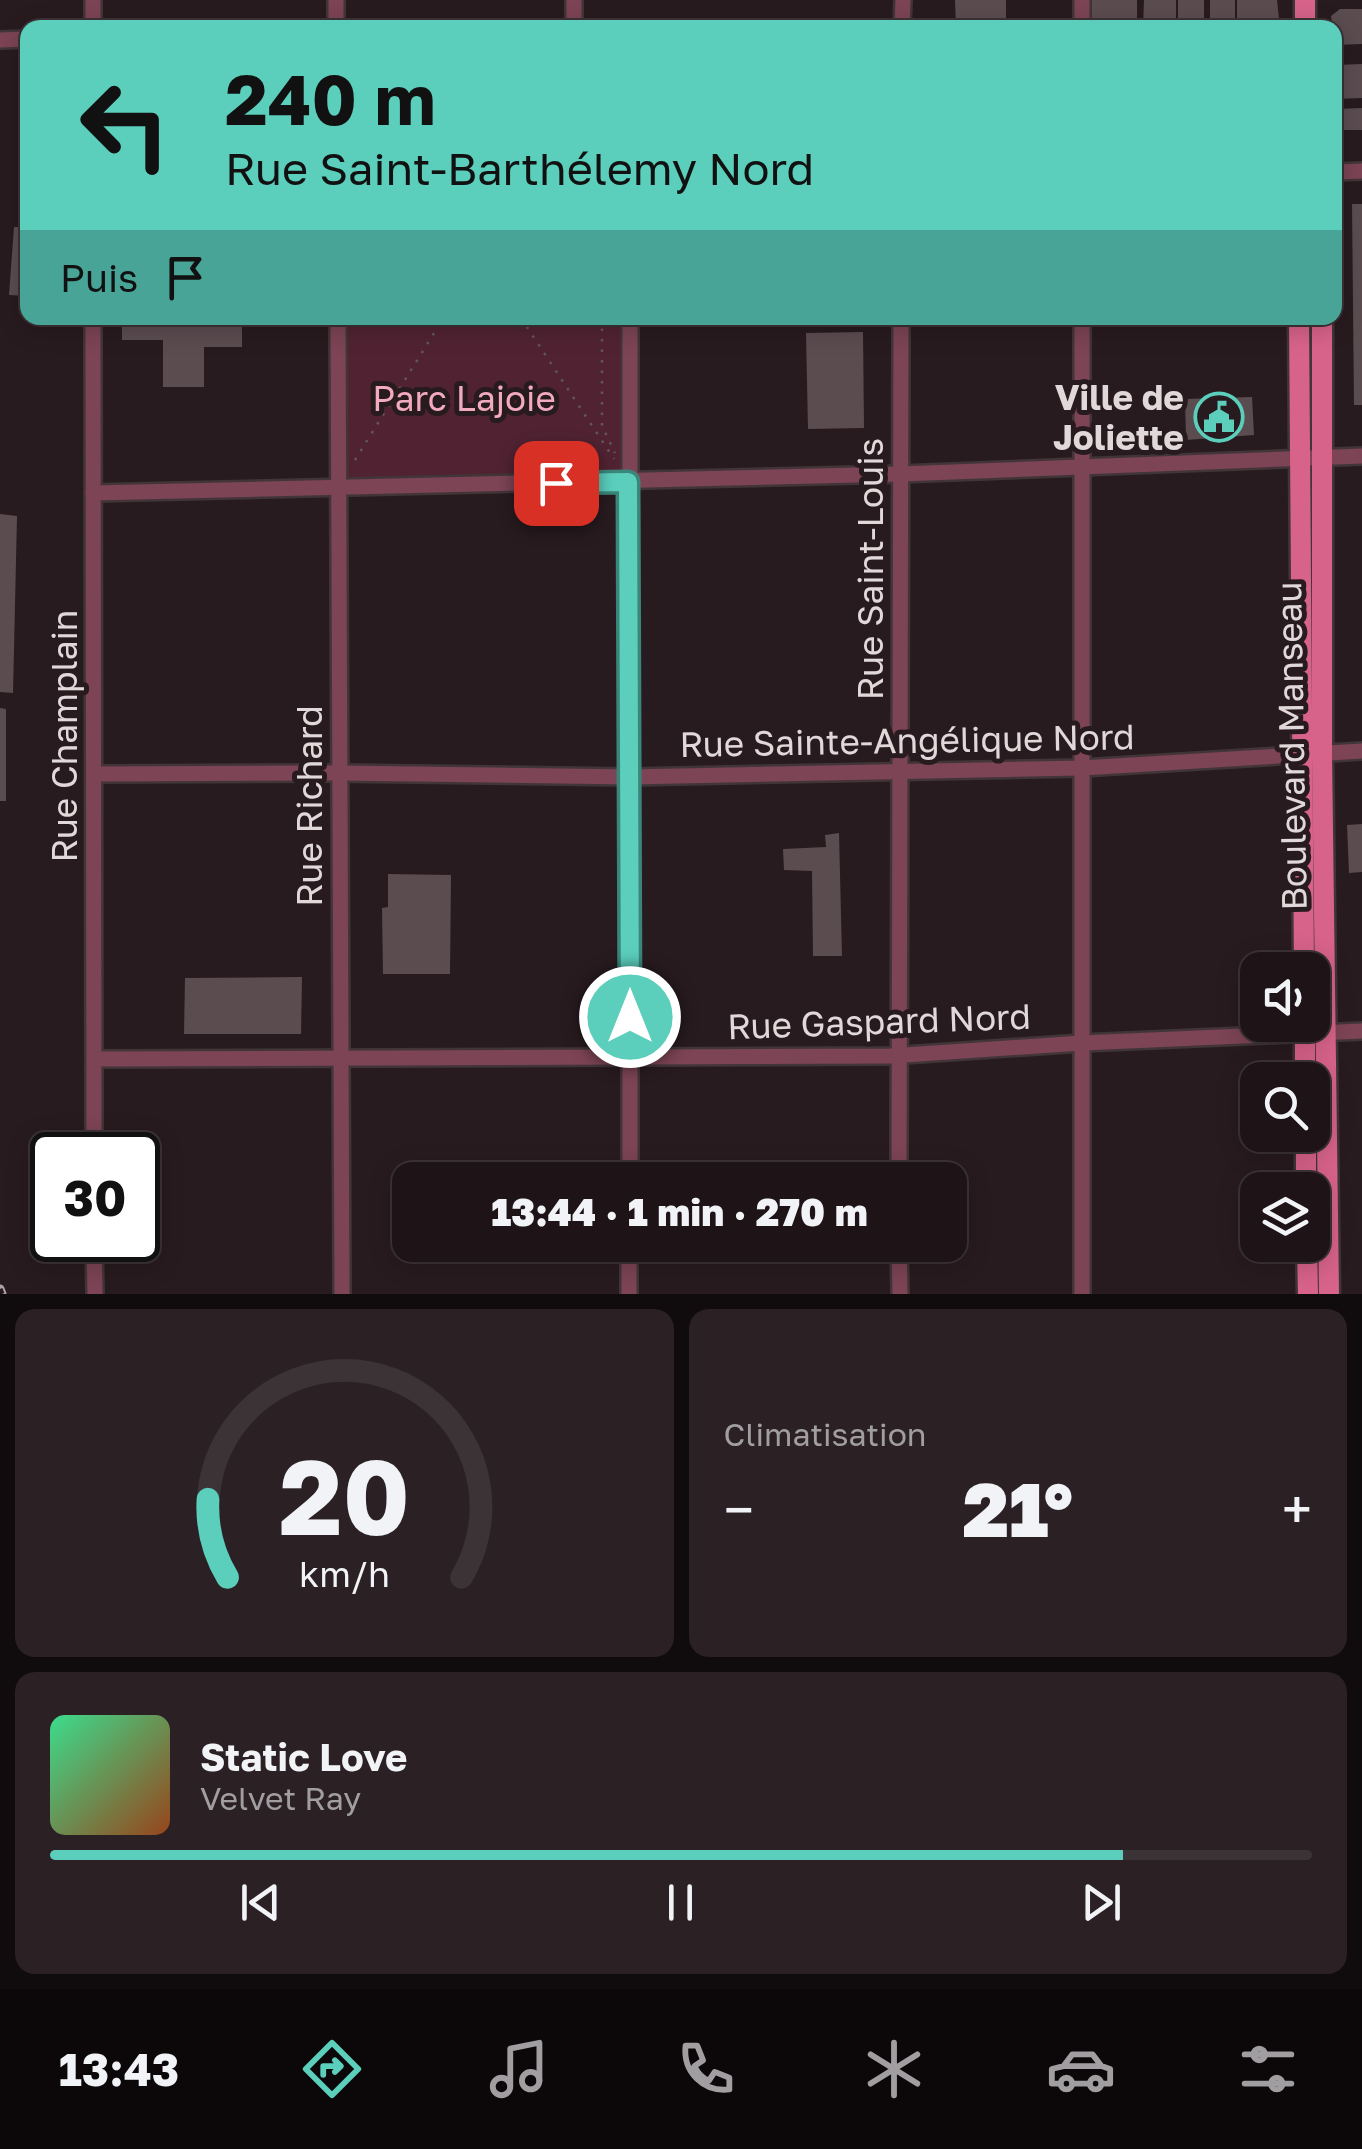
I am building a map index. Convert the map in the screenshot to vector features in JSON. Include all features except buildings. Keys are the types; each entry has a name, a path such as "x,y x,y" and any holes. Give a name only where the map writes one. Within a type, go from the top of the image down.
{"main road":[{"name":"Boulevard Manseau","path":"1300,325 1311,458"},
{"name":"Boulevard Manseau","path":"1305,952 1312,755 1311,458 1321,325"},
{"name":"Boulevard Manseau","path":"1312,755 1323,952"},
{"name":"Boulevard Manseau","path":"1327,1042 1329,1294"},
{"path":"1307,1262 1308,1294"}],"street":[{"name":"Rue Champlain","path":"93,325 94,1132"},
{"name":"Rue Richard","path":"338,325 342,1294"},
{"path":"630,325 630,1162"},
{"name":"Rue Saint-Louis","path":"899,1162 901,325"},
{"path":"1082,325 1082,1294"},
{"path":"94,493 628,482 1362,456"},
{"name":"Rue Sainte-Angélique Nord","path":"94,774 630,777 1082,768 1362,751"},
{"name":"Rue Gaspard Nord","path":"1330,1033 1362,1031"},
{"name":"Rue Gaspard Nord","path":"94,1059 899,1056 1240,1033"},
{"path":"94,1262 94,1294"},
{"path":"629,1294 630,1262"},
{"path":"900,1262 900,1294"}],"path":[{"path":"338,487 438,325"},
{"path":"527,325 628,482"},
{"path":"602,325 602,426 628,482"}],"green space":[{"name":"Parc Lajoie","path":"337,325 633,325 629,481 338,487"}],"railway":[{"path":"0,1289 2,1294"}],"place":[{"name":"Ville de Joliette","path":"1219,417"}],"route":[{"path":"556,483 628,482 630,1017"}]}
